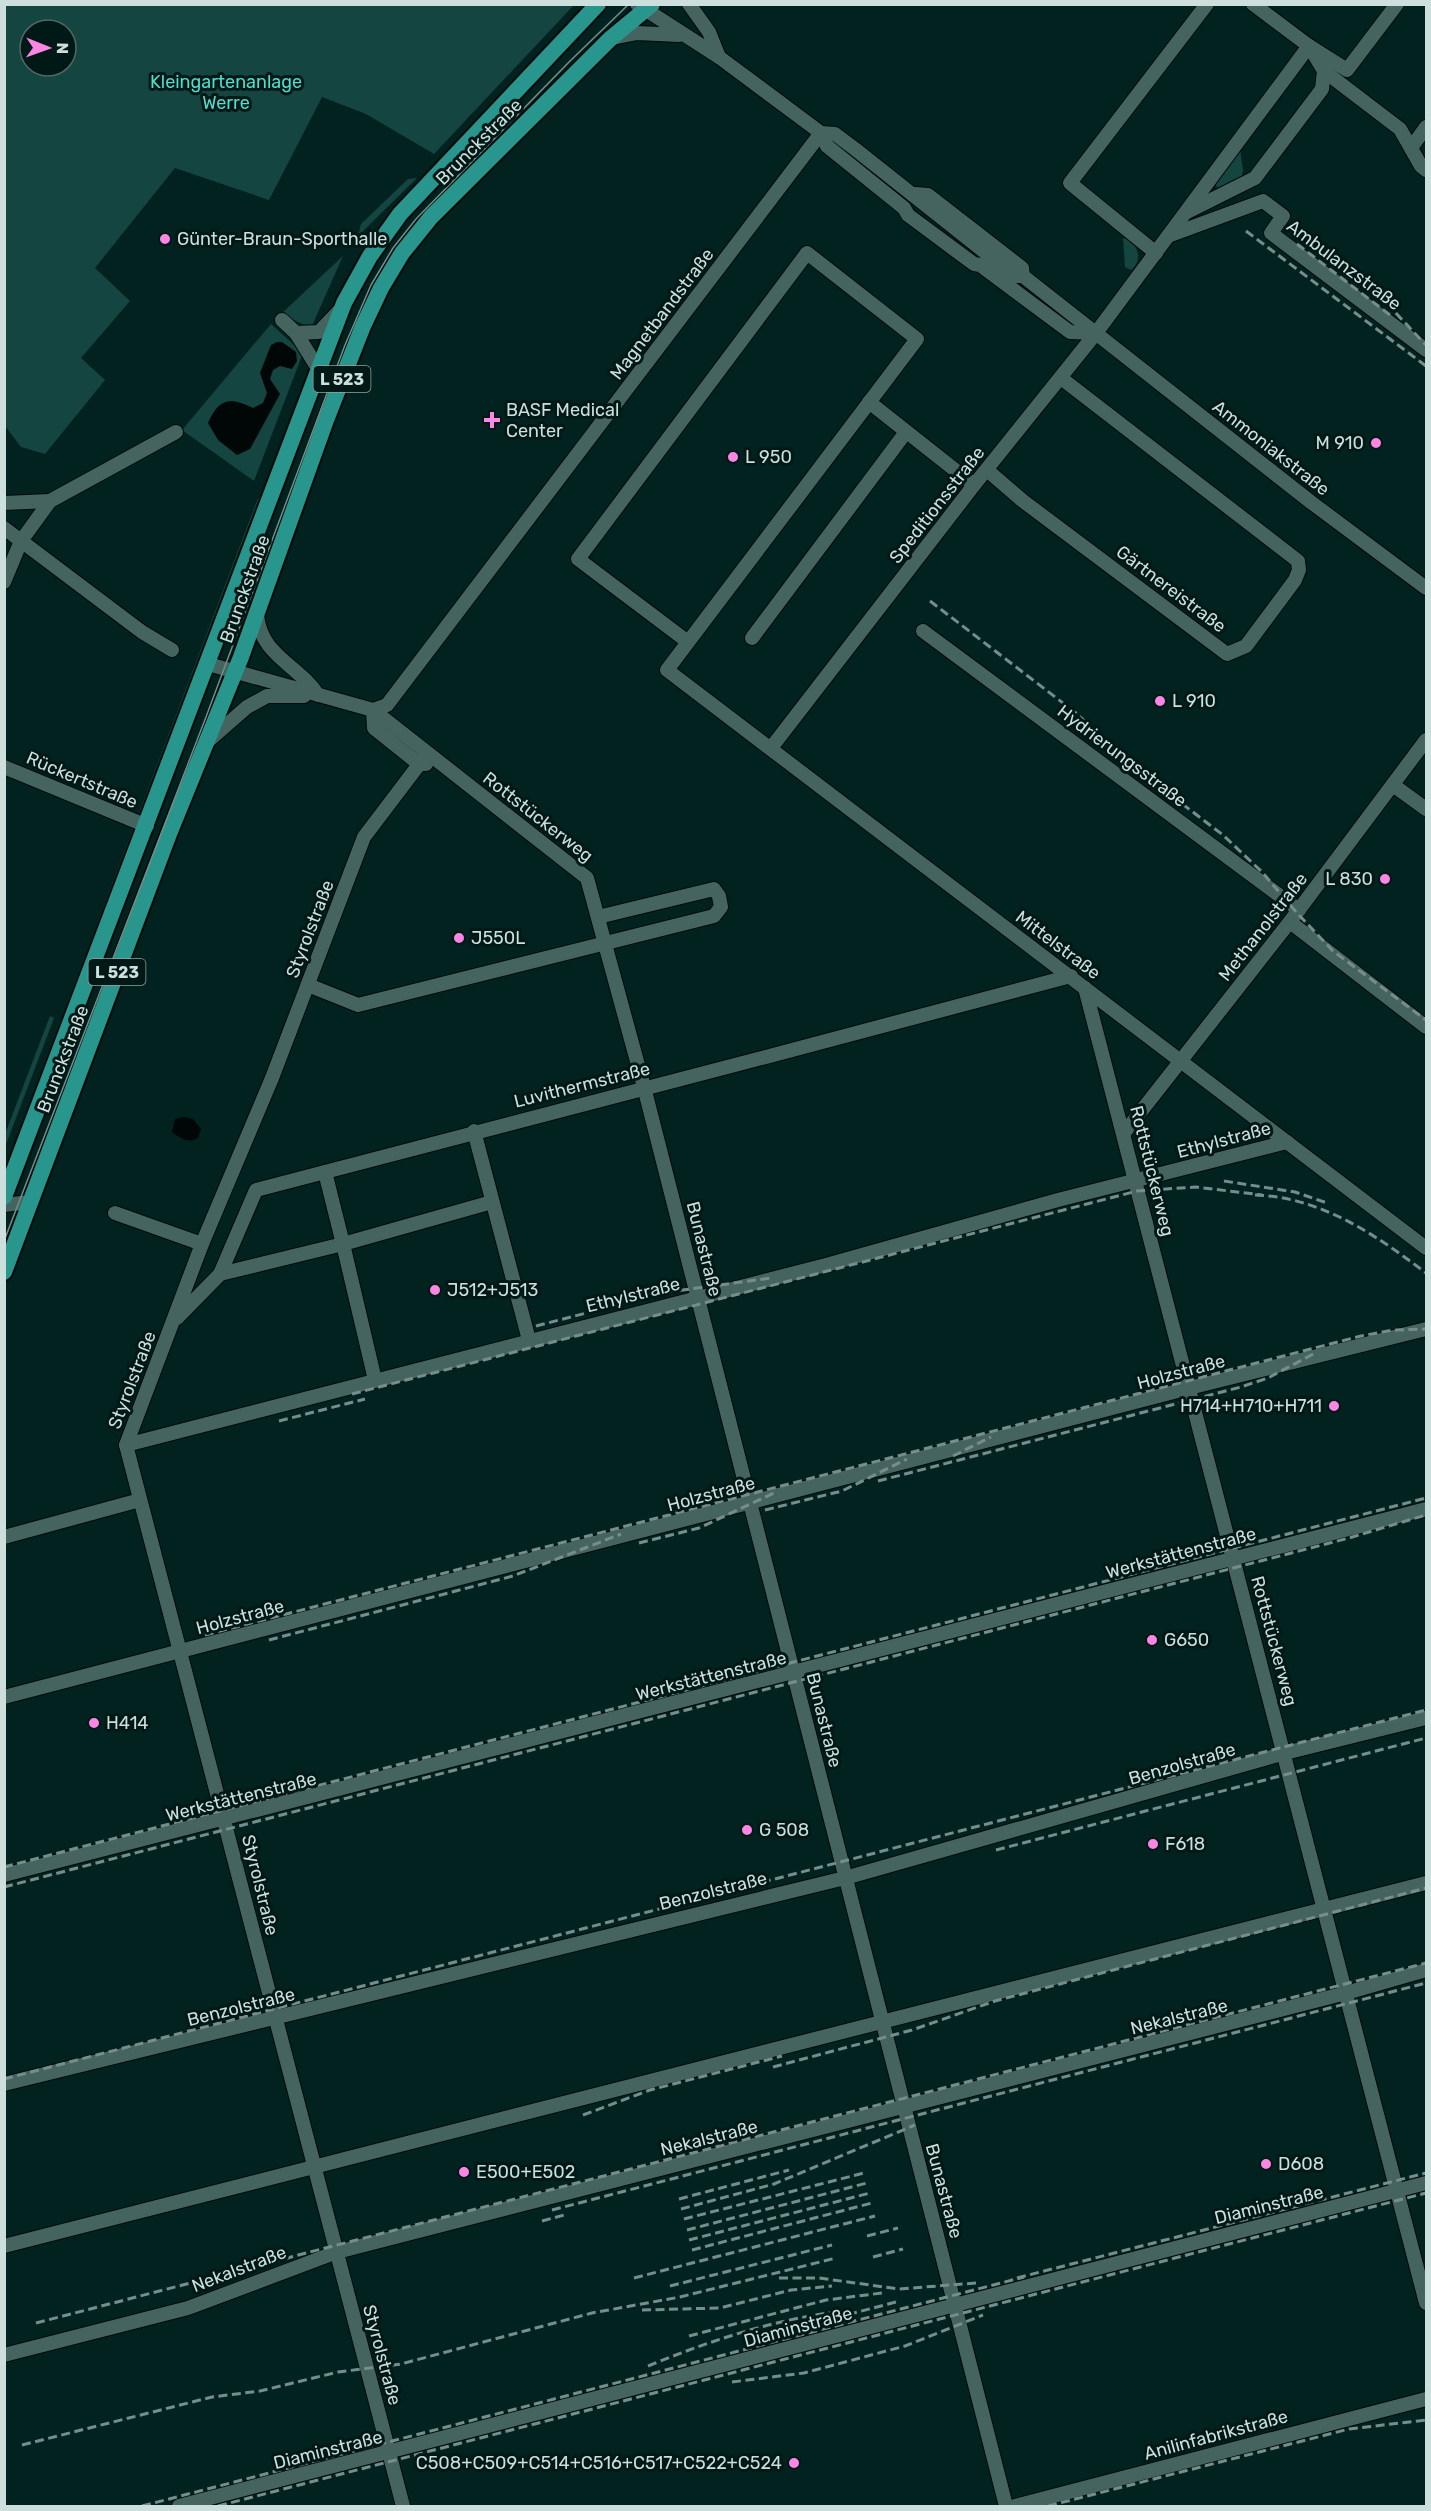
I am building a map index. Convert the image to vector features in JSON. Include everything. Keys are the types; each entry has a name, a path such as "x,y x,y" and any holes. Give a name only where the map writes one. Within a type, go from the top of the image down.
{"main road":[{"name":"Brunckstraße","path":"4,1197 344,303 370,256 400,214 598,4"},
{"name":"Brunckstraße","path":"4,1272 205,743 235,672 363,326 381,288 402,253 431,217 645,6"}],"street":[{"path":"689,4 709,32 719,57"},
{"path":"1156,253 1070,183 1207,4"},
{"path":"1253,4 1309,46 1347,70 1397,4"},
{"name":"Ammoniakstraße","path":"645,6 683,35 719,57 821,133 827,146 904,208 908,215 974,264 981,265 1070,332 1096,333"},
{"path":"610,39 637,33 683,35"},
{"path":"1309,46 1324,72 1400,129 1426,170"},
{"name":"Speditionsstraße","path":"771,748 974,485 1096,333 1309,46"},
{"path":"1186,213 1255,178 1322,89 1324,72"},
{"path":"1411,148 1426,127"},
{"name":"Ammoniakstraße","path":"821,133 834,134 915,194 928,195 962,220 1022,268 1019,276 1096,333 1312,503 1426,588"},
{"name":"Magnetbandstraße","path":"373,710 387,705 821,133"},
{"path":"904,208 915,194"},
{"name":"Ambulanzstraße","path":"1168,236 1263,201 1283,216 1271,233 1426,350"},
{"path":"807,253 917,339 869,402 688,642 578,559 807,253"},
{"path":"1018,294 1019,276"},
{"path":"296,333 319,332 344,303"},
{"path":"282,320 296,333 319,370"},
{"name":"Gärtnereistraße","path":"987,470 1023,501 1227,654 1246,646 1295,580 1299,570 1298,561 1061,378"},
{"path":"869,402 974,485"},
{"path":"4,582 21,541 51,501 176,432"},
{"path":"752,638 906,432"},
{"path":"4,503 51,501"},
{"path":"4,528 142,632 172,650"},
{"path":"257,613 259,630 275,654 306,679 318,695"},
{"name":"Hydrierungsstraße","path":"923,631 1299,910"},
{"name":"Mittelstraße","path":"688,642 667,670 1426,1248"},
{"name":"Rottstückerweg","path":"208,664 373,710 423,759 443,766 587,878 604,943"},
{"path":"205,743 247,707 267,696 318,695"},
{"name":"Methanolstraße","path":"1124,1133 1290,922 1426,740"},
{"name":"Styrolstraße","path":"403,2506 126,1445 202,1244 308,985 364,837 423,759"},
{"name":"Rückertstraße","path":"4,767 147,826"},
{"path":"1393,785 1426,809"},
{"path":"308,985 358,1005 714,916 721,907 719,896 714,889 598,918"},
{"path":"1290,922 1426,1027"},
{"name":"Bunastraße","path":"604,943 644,1088 1006,2506"},
{"name":"Luvithermstraße","path":"174,1322 220,1274 256,1190 474,1131 784,1054 1071,976"},
{"name":"Rottstückerweg","path":"1085,988 1426,2303"},
{"path":"474,1131 529,1340"},
{"name":"Ethylstraße","path":"126,1445 698,1298 1058,1200 1287,1142"},
{"path":"325,1172 375,1380"},
{"path":"4,1205 30,1202"},
{"path":"220,1274 343,1244 492,1202"},
{"path":"115,1213 202,1244"},
{"name":"Holzstraße","path":"4,1697 1189,1388 1426,1329"},
{"path":"4,1537 140,1500"},
{"name":"Werkstättenstraße","path":"4,1875 225,1820 1426,1509"},
{"name":"Benzolstraße","path":"4,2084 845,1878 1285,1753 1426,1718"},
{"path":"4,2246 1426,1883"},
{"name":"Nekalstraße","path":"4,2355 188,2308 337,2252 1346,1993 1426,1970"},
{"name":"Diaminstraße","path":"179,2506 204,2503 956,2304 1426,2183"},
{"name":"Anilinfabrikstraße","path":"1015,2506 1426,2399"}],"green space":[{"name":"Kleingartenanlage Werre","path":"5,4 574,5 434,154 366,114 322,97 269,200 175,168 95,268 130,301 81,358 105,380 45,454 21,447 5,426"},
{"path":"1240,149 1243,170 1241,180 1219,190 1216,181"},
{"path":"417,178 358,236 361,224 408,179"},
{"path":"1123,238 1136,247 1138,252 1137,261 1131,270 1125,267"},
{"path":"343,256 311,328 281,314"},
{"path":"271,324 303,353 254,481 182,430"},
{"path":"258,498 264,502 5,1181 5,1167"},
{"path":"50,1016 54,1018 5,1147 5,1134"}],"shaded area":[{"path":"282,342 296,352 297,361 292,369 280,366 273,370 270,379 280,394 250,449 237,455 218,440 208,423 216,409 226,402 238,402 253,408 263,403 267,393 260,373 271,345"},
{"path":"184,1117 193,1119 201,1129 198,1138 187,1140 172,1132 175,1119"}],"tram line":[{"path":"4,1241 206,717 345,345 371,285 393,248 416,219 629,4"}],"railway":[{"path":"1246,231 1426,366"},
{"path":"1305,233 1358,273 1426,345"},
{"path":"1297,244 1390,315"},
{"path":"930,601 1076,713 1126,761 1223,835 1262,872 1333,951 1426,1020"},
{"path":"1224,1181 1295,1192 1327,1203"},
{"path":"352,1394 1137,1191 1196,1187 1262,1195"},
{"path":"1255,1195 1279,1197 1303,1203 1346,1220 1387,1245 1426,1273"},
{"path":"536,1326 668,1292 771,1278"},
{"path":"205,1635 1361,1336 1393,1330 1426,1329"},
{"path":"878,1481 1241,1387 1268,1378 1315,1353"},
{"path":"279,1421 365,1399"},
{"path":"953,1456 991,1437"},
{"path":"765,1510 842,1491 907,1459"},
{"path":"639,1543 699,1528 776,1492"},
{"path":"4,1867 1426,1498"},
{"path":"4,1887 1349,1538 1426,1515"},
{"path":"269,1640 513,1576 621,1534"},
{"path":"4,2079 1426,1710"},
{"path":"996,1850 1426,1738"},
{"path":"773,2067 912,2030 995,2001 1426,1888"},
{"path":"36,2323 1426,1963"},
{"path":"552,2210 1426,1983"},
{"path":"583,2115 650,2090 782,2056"},
{"path":"681,2209 774,2184 915,2125"},
{"path":"679,2199 789,2170"},
{"path":"684,2219 864,2173"},
{"path":"1017,2278 1426,2173"},
{"path":"687,2230 867,2183"},
{"path":"689,2240 870,2193"},
{"path":"218,2506 1426,2193"},
{"path":"692,2250 872,2203"},
{"path":"542,2221 568,2214"},
{"path":"634,2278 875,2216"},
{"path":"867,2236 898,2228"},
{"path":"670,2286 832,2245"},
{"path":"873,2257 903,2249"},
{"path":"22,2445 212,2397 260,2391 338,2372 401,2364 592,2313 680,2297 836,2258"},
{"path":"142,2506 1024,2277"},
{"path":"779,2278 819,2278 899,2289 976,2283"},
{"path":"642,2310 720,2308 791,2290 832,2286"},
{"path":"689,2336 826,2300 882,2293"},
{"path":"835,2318 896,2302"},
{"path":"648,2366 768,2325 843,2311"},
{"path":"732,2382 804,2373 905,2346 983,2315"},
{"path":"1048,2506 1349,2429 1426,2420"}],"place":[{"name":"Günter-Braun-Sporthalle","path":"165,239"},
{"name":"BASF Medical Center","path":"492,420"},
{"name":"M 910","path":"1376,443"},
{"name":"L 950","path":"733,457"},
{"name":"L 910","path":"1160,701"},
{"name":"L 830","path":"1385,879"},
{"name":"J550L","path":"459,938"},
{"name":"J512+J513","path":"435,1290"},
{"name":"H714+H710+H711","path":"1334,1406"},
{"name":"G650","path":"1152,1640"},
{"name":"H414","path":"94,1723"},
{"name":"G 508","path":"747,1830"},
{"name":"F618","path":"1153,1844"},
{"name":"D608","path":"1266,2164"},
{"name":"E500+E502","path":"464,2172"},
{"name":"C508+C509+C514+C516+C517+C522+C524","path":"794,2463"}]}
